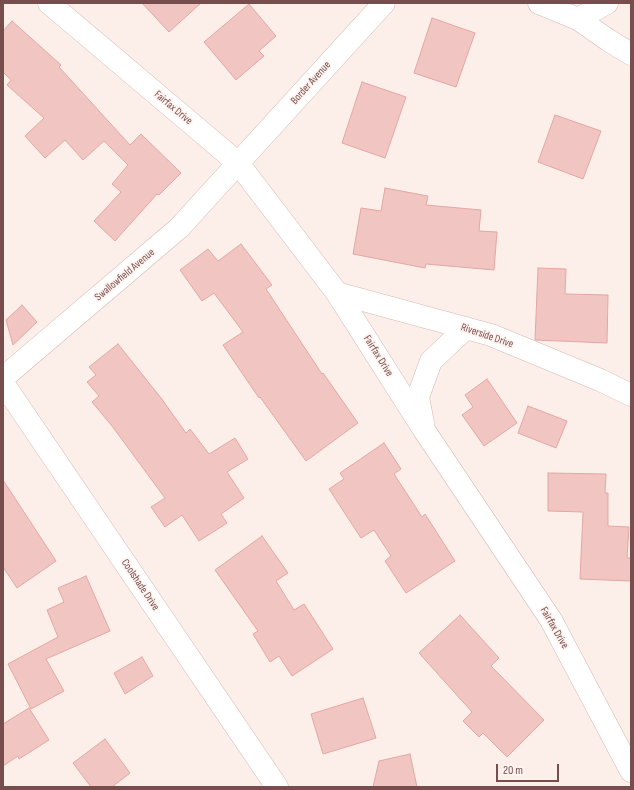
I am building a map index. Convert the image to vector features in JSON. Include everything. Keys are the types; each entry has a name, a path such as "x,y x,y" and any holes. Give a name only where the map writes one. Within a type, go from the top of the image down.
{"street":[{"name":"Fairfax Drive","path":"48,3 238,163 337,293 424,430 550,620 631,771"},
{"name":"Border Avenue","path":"238,163 384,3"},
{"path":"539,3 578,18 608,40 631,54"},
{"path":"578,18 608,3"},
{"name":"Swallowfield Avenue","path":"3,378 179,228 238,163"},
{"name":"Riverside Drive","path":"337,293 491,335 600,380 631,395"},
{"path":"424,430 418,397 431,361 466,328"},
{"name":"Coolshade Drive","path":"3,383 277,787"}],"building":[{"path":"142,3 201,3 169,32"},
{"path":"249,4 276,36 259,51 264,56 236,80 204,42"},
{"path":"432,18 475,33 456,87 414,73"},
{"path":"12,21 61,65 59,67 130,145 141,134 181,173 159,195 157,194 115,241 94,221 121,192 112,184 128,165 104,141 83,160 65,140 45,158 25,136 44,118 7,85 11,80 3,72 3,31"},
{"path":"362,82 406,97 385,158 342,143"},
{"path":"555,115 601,131 583,179 538,162"},
{"path":"385,188 428,196 426,205 481,210 479,231 497,232 494,270 426,264 425,268 353,254 361,208 381,211"},
{"path":"241,244 272,285 266,289 322,374 323,373 358,423 306,461 260,397 259,398 223,345 243,332 214,293 202,301 180,270 208,249 218,261"},
{"path":"538,268 566,269 565,294 608,295 607,343 535,340"},
{"path":"22,305 37,322 13,345 6,320"},
{"path":"118,344 161,398 186,433 190,429 209,454 235,438 248,459 227,472 244,498 221,514 227,523 199,541 182,515 165,527 151,507 165,498 112,426 92,402 99,396 87,382 96,375 89,367"},
{"path":"487,379 517,423 484,446 462,415 473,407 465,395"},
{"path":"528,406 567,421 556,448 518,433"},
{"path":"384,443 401,469 394,474 422,517 425,514 455,561 406,593 385,561 391,556 374,530 361,538 329,489 344,479 340,473"},
{"path":"548,473 606,474 605,493 608,493 608,526 629,527 627,558 631,558 631,581 580,579 583,512 548,511"},
{"path":"3,480 56,561 17,588 3,567"},
{"path":"262,536 288,573 276,581 294,610 304,604 333,649 292,676 279,656 270,662 253,634 258,631 215,570"},
{"path":"86,576 110,631 46,659 64,691 31,709 8,664 58,637 47,610 64,602 58,588"},
{"path":"460,615 499,658 491,666 544,720 507,757 483,733 479,737 463,721 472,712 419,653"},
{"path":"142,657 153,676 125,694 114,673"},
{"path":"363,698 376,738 323,754 311,714"},
{"path":"29,708 49,740 19,759 18,756 3,766 3,724"},
{"path":"105,739 130,773 112,787 91,787 73,763"},
{"path":"410,754 417,787 373,787 379,761"}]}
